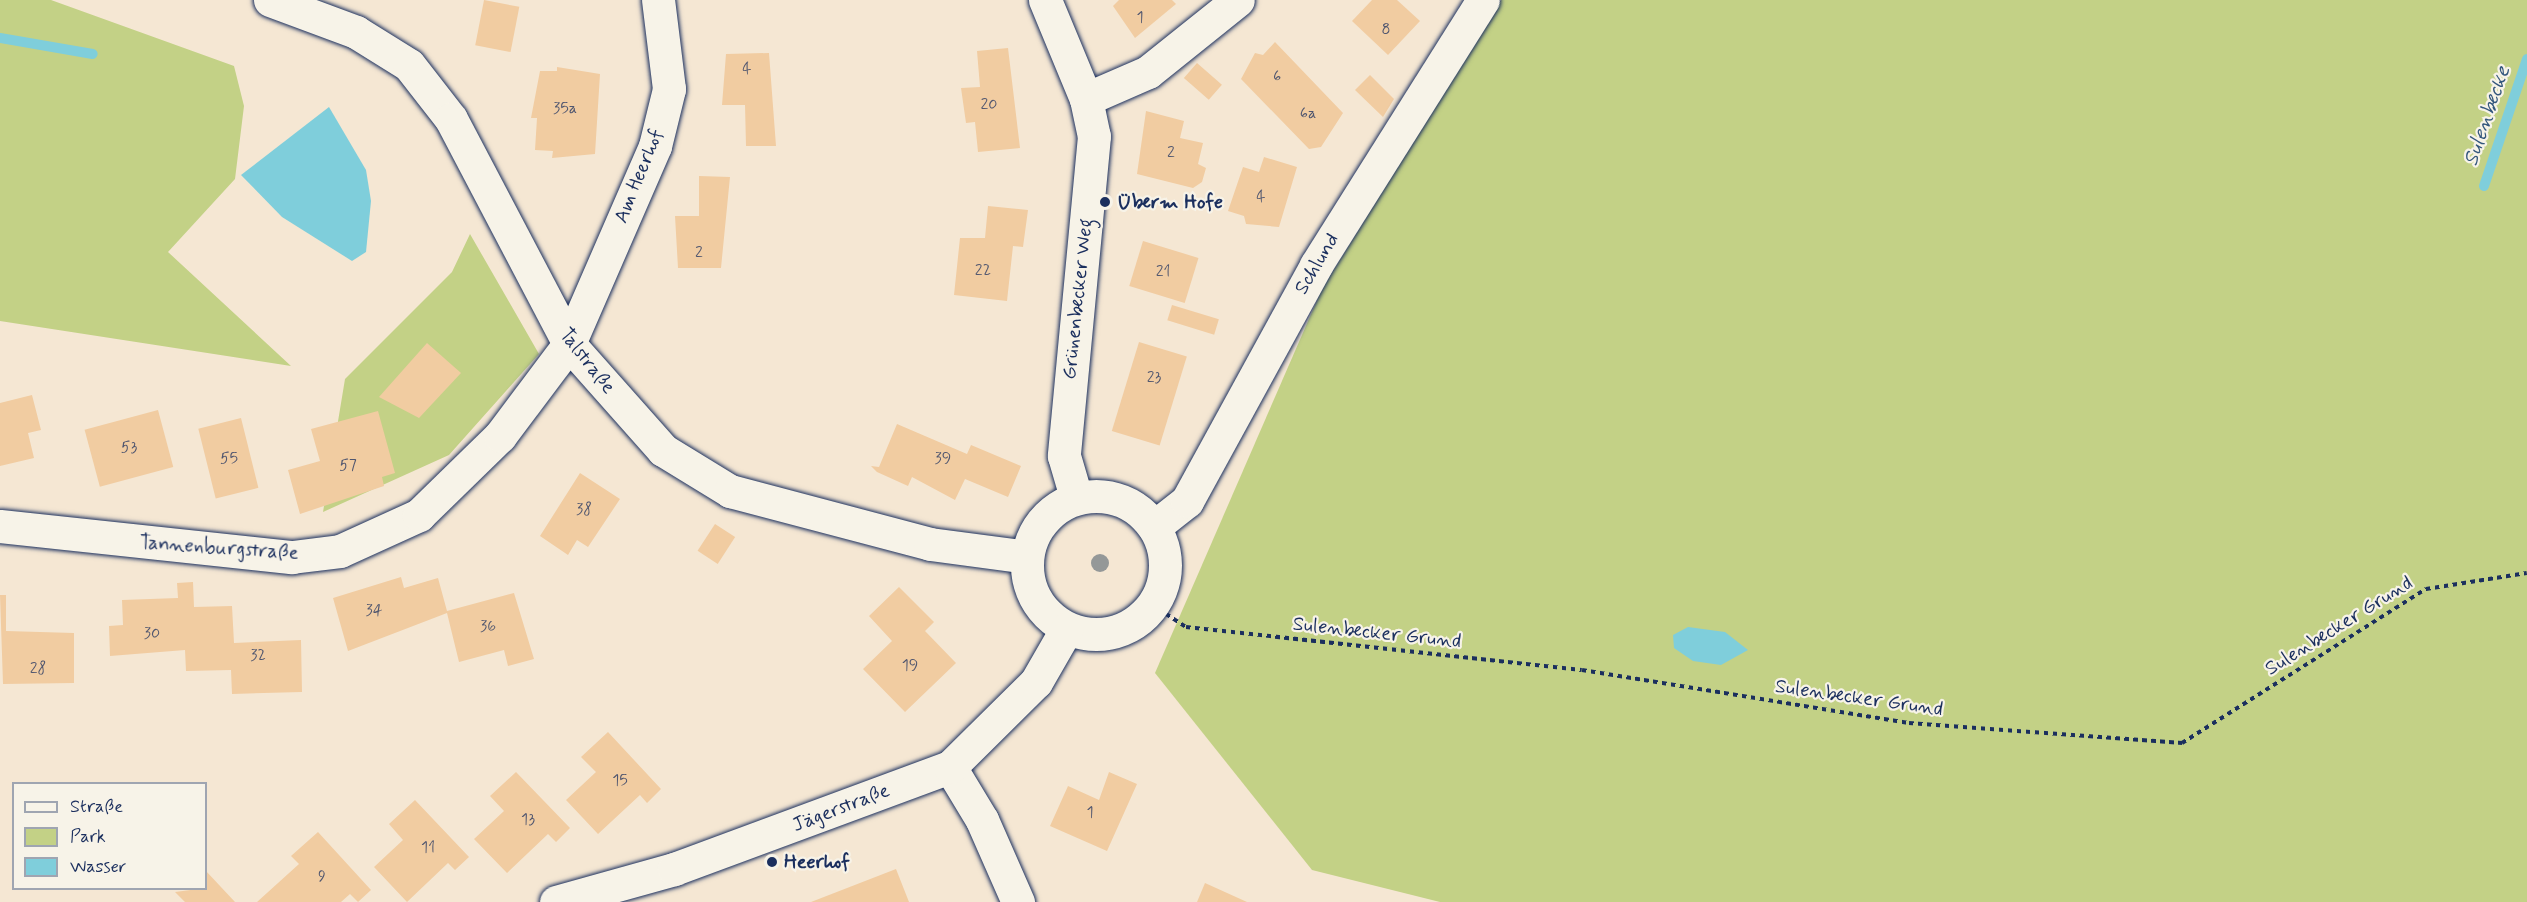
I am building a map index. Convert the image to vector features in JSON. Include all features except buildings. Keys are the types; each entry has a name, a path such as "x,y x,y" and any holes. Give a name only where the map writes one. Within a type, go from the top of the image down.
{"street":[{"name":"Talstraße","path":"270,0 356,32 409,65 451,118 569,344 663,450 730,491 930,544 1027,557"},
{"name":"Am Heerhof","path":"569,344 658,135 669,89 658,0"},
{"name":"Grünenbecker Weg","path":"1045,0 1086,99 1094,135 1064,456 1076,498"},
{"path":"1086,99 1149,72 1238,0"},
{"name":"Schlund","path":"1154,527 1187,501 1316,265 1483,0"},
{"name":"Tannenburgstraße","path":"0,526 292,557 340,551 419,515 500,435 569,344"},
{"path":"1106,496 1133,506 1154,527 1166,559 1160,593 1121,630 1094,634 1067,628 1044,611 1029,586 1027,557 1034,531 1052,510 1076,498 1106,496"},
{"name":"Jägerstraße","path":"556,902 696,861 950,767 1036,682 1067,628"},
{"path":"950,767 982,820 1018,902"}],"path":[{"name":"Sulenbecker Grund","path":"1151,604 1186,627 1582,670 1910,723 2182,743 2426,588 2527,573"}],"green space":[{"path":"0,0 51,0 234,66 244,106 235,179 168,252 291,366 0,321"},
{"path":"1501,0 2527,0 2527,902 1440,902 1312,870 1155,673 1322,289"},
{"path":"470,234 539,354 449,455 323,512 345,379 452,272"}],"water":[{"path":"329,107 366,170 371,201 366,252 352,261 282,217 241,175"},
{"path":"1688,627 1725,632 1748,650 1721,665 1693,661 1674,648 1673,635"}],"waterway":[{"path":"0,38 93,54"},
{"name":"Sulenbecke","path":"2484,186 2527,59"}],"place":[{"name":"Überm Hofe","path":"1105,202"},
{"name":"Heerhof","path":"772,862"}]}
